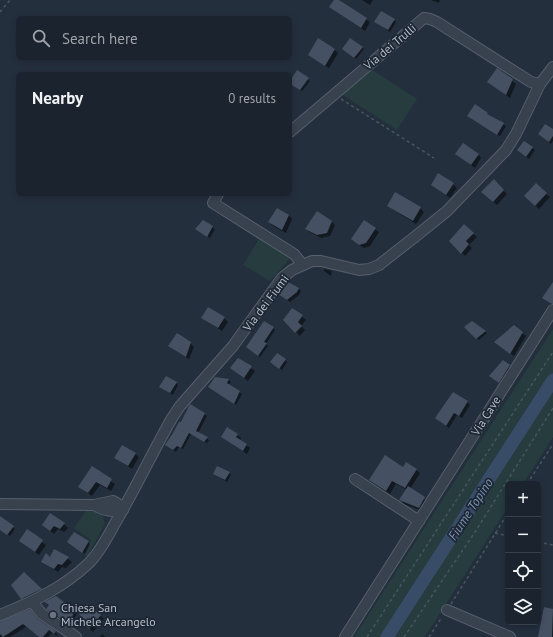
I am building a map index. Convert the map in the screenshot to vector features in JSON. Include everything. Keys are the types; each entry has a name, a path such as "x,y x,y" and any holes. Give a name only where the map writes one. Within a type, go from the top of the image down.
{"street":[{"name":"Via dei Trulli","path":"292,130 424,18 438,22 531,82 540,84"},
{"name":"Via dei Fiumi","path":"0,615 32,602 55,589 89,562 100,549 134,491 161,436 180,406 233,346 282,278 302,264 312,261 321,261 359,270 369,269 379,265 446,211 506,150 516,134 540,84 553,68"},
{"path":"217,196 213,203 257,229 294,254 302,264"},
{"name":"Via Cave","path":"345,637 553,310"},
{"path":"355,479 419,521"},
{"path":"0,504 94,505 112,501 134,491"},
{"path":"112,501 118,504 123,510"},
{"path":"94,505 104,510 123,510"},
{"path":"104,510 112,529"},
{"path":"32,602 42,614 76,637"},
{"path":"447,610 510,637"}],"path":[{"path":"0,12 10,0"},
{"path":"334,94 434,158"},
{"path":"367,637 553,352"},
{"path":"404,637 475,532 553,408"},
{"path":"529,481 553,444"},
{"path":"429,637 505,517"},
{"path":"495,533 505,535"},
{"path":"541,543 553,545"}],"green space":[{"path":"369,68 417,99 397,130 340,93"},
{"path":"261,236 293,255 270,281 243,265"},
{"path":"553,329 553,437 525,481 505,481 505,512 430,629 424,637 354,637"},
{"path":"88,508 102,514 105,524 87,557 84,554 91,540 74,528"}],"building":[{"path":"334,0 339,0 367,18 361,28 329,7"},
{"path":"381,11 395,19 388,30 374,22"},
{"path":"318,38 335,49 325,66 308,55"},
{"path":"350,38 363,47 354,58 342,49"},
{"path":"497,68 513,79 506,95 487,82"},
{"path":"297,70 309,78 300,90 292,85 292,78"},
{"path":"475,104 488,113 487,114 504,123 497,135 467,116"},
{"path":"545,124 553,129 553,136 549,142 538,134"},
{"path":"524,141 533,147 526,157 517,150"},
{"path":"463,143 479,154 471,165 455,154"},
{"path":"438,173 454,183 446,195 431,185"},
{"path":"494,179 504,190 493,202 481,192"},
{"path":"536,183 547,193 535,206 524,196"},
{"path":"395,192 421,207 413,221 387,206"},
{"path":"277,208 289,215 282,230 268,222"},
{"path":"317,211 332,221 327,233 317,235 305,229"},
{"path":"203,220 213,226 207,237 195,229"},
{"path":"364,220 376,228 366,243 359,245 351,239"},
{"path":"464,224 474,233 466,241 469,244 461,254 449,241"},
{"path":"288,282 299,288 297,292 287,300 278,294"},
{"path":"553,282 553,304 552,304 542,298"},
{"path":"208,307 225,317 218,328 201,318"},
{"path":"292,308 303,315 298,322 302,326 295,333 283,320"},
{"path":"264,321 274,327 264,342 267,343 258,356 246,347"},
{"path":"472,321 486,331 476,339 464,327"},
{"path":"514,325 523,332 510,354 494,342"},
{"path":"177,333 191,342 186,357 168,346"},
{"path":"277,353 286,359 279,369 270,362"},
{"path":"238,358 252,366 244,378 230,368"},
{"path":"503,360 510,365 499,383 489,376"},
{"path":"166,376 177,382 170,393 159,387"},
{"path":"215,377 229,379 227,383 240,391 234,404 208,387"},
{"path":"453,392 468,401 459,416 454,413 446,426 435,418"},
{"path":"190,404 205,413 196,431 208,437 204,442 189,433 181,448 177,446 173,450 165,445 179,422 181,422"},
{"path":"227,427 238,434 236,437 247,444 243,451 221,437"},
{"path":"122,445 136,453 128,466 114,458"},
{"path":"385,455 403,467 406,462 417,469 405,488 392,481 386,491 369,480"},
{"path":"92,466 112,479 107,488 96,482 88,493 78,487"},
{"path":"217,466 230,472 225,480 213,474"},
{"path":"408,486 425,497 419,508 399,500"},
{"path":"50,513 65,523 60,529 54,526 50,531 42,525"},
{"path":"0,516 14,526 7,535 0,530"},
{"path":"27,529 43,540 35,552 19,541"},
{"path":"74,532 89,541 82,553 67,542"},
{"path":"54,549 69,557 62,565 58,564 54,569 41,562 46,553 50,557"},
{"path":"24,572 42,589 21,599 11,585"},
{"path":"56,596 75,610 69,624 46,609 49,605 44,602"},
{"path":"87,604 101,615 89,629 81,623 84,619 79,614"},
{"path":"544,607 553,609 552,637 538,637"},
{"path":"30,609 38,619 56,631 54,634 49,630 43,637 39,637 23,624 3,637 0,634 0,621"}],"waterway":[{"name":"Fiume Topino","path":"387,637 553,380"}],"place":[{"name":"Chiesa San Michele Arcangelo","path":"53,615"}]}
